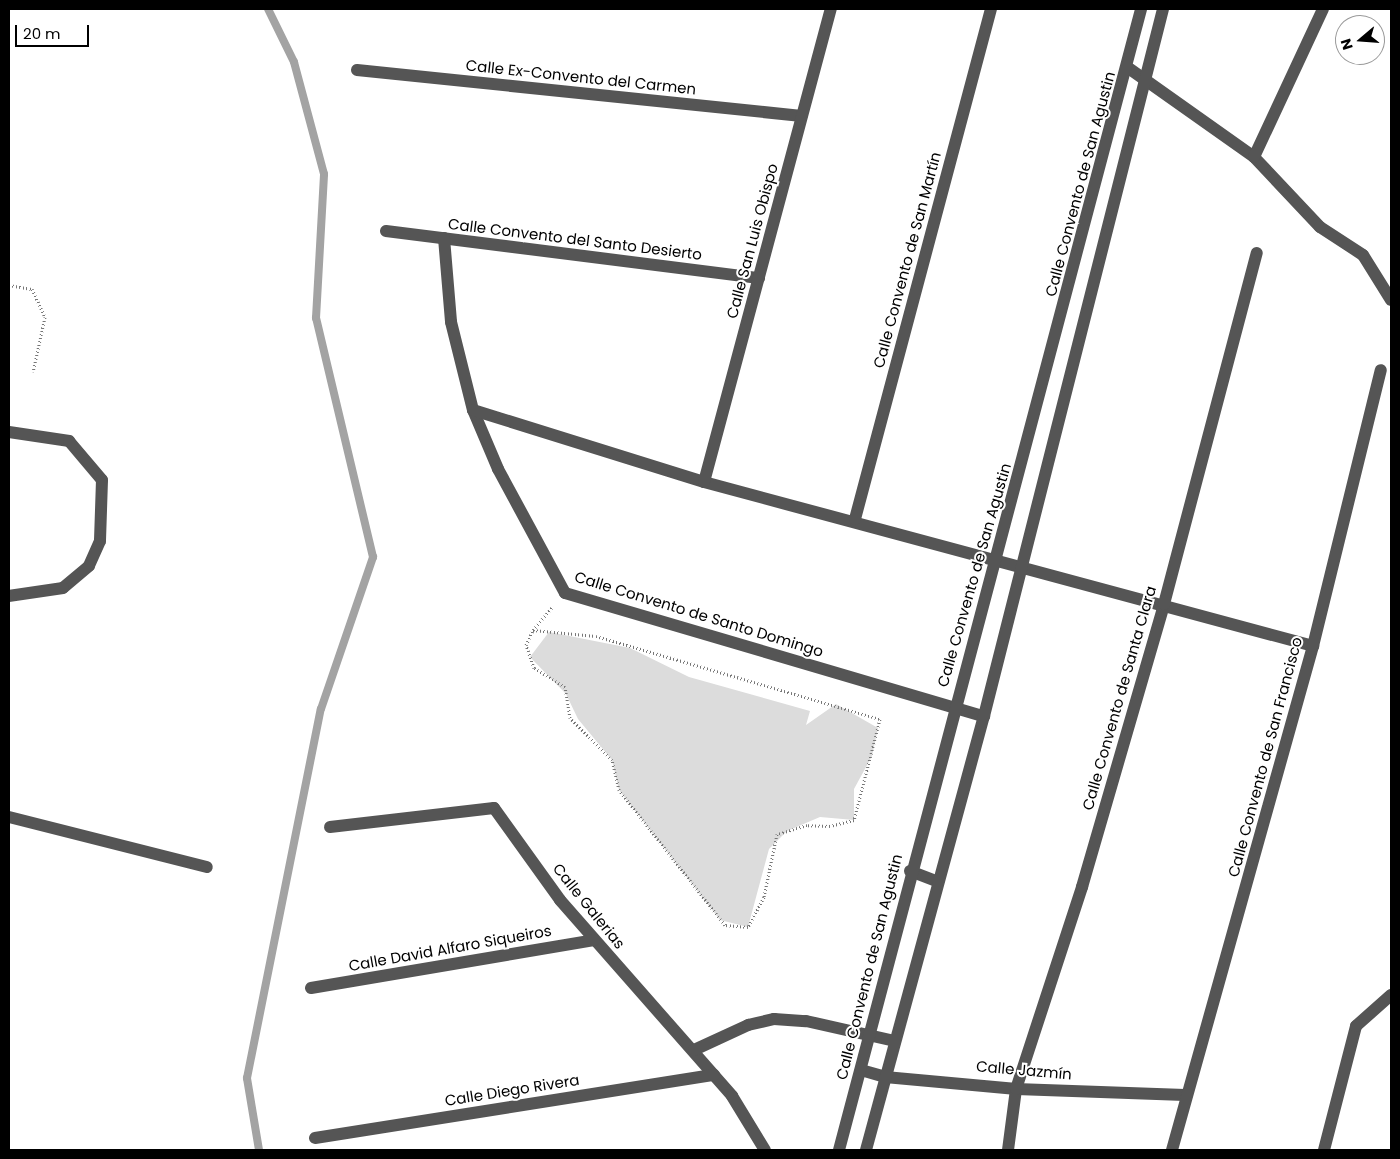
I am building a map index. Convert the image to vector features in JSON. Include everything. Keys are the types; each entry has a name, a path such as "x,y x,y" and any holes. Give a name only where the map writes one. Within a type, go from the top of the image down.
{"street":[{"name":"Calle San Luis Obispo","path":"704,482 831,9"},
{"name":"Calle Convento de San Martín","path":"855,519 991,9"},
{"name":"Calle Convento de San Agustin","path":"839,1150 861,1070 910,871 1128,67 1141,9"},
{"path":"866,1150 984,716 1086,308 1148,79 1163,9"},
{"path":"1254,157 1323,9"},
{"path":"1128,67 1148,79 1254,157 1320,227 1363,255 1391,300"},
{"name":"Calle Ex-Convento del Carmen","path":"357,70 802,116"},
{"name":"Calle Convento del Santo Desierto","path":"386,231 759,278"},
{"name":"Calle Convento de Santo Domingo","path":"444,238 451,322 473,410 498,469 565,592 984,716"},
{"name":"Calle Convento de Santa Clara","path":"1008,1150 1016,1089 1082,886 1164,604 1257,253"},
{"path":"1065,302 1086,308"},
{"name":"Calle Convento de San Francisco","path":"1172,1150 1185,1095 1313,646 1381,370"},
{"path":"473,410 704,482 855,519 1313,646"},
{"path":"9,432 69,441 102,480 100,542 89,566 63,588 9,596"},
{"name":"Calle Galerias","path":"330,827 494,808 594,940 694,1050 714,1075 766,1150"},
{"path":"9,817 207,867"},
{"path":"910,871 938,882"},
{"name":"Calle David Alfaro Siqueiros","path":"311,988 594,940"},
{"path":"1324,1150 1356,1026 1391,995"},
{"path":"694,1050 748,1024 774,1019 870,1034 895,1041"},
{"name":"Calle Jazmín","path":"861,1070 885,1077 956,1080 1016,1089 1185,1095"},
{"name":"Calle Diego Rivera","path":"315,1138 714,1075"}],"path":[{"path":"9,285 32,289 45,317 33,372"},
{"path":"532,630 596,636 880,719 854,820 830,826 807,825 777,834 764,897 748,927 724,925 619,790 612,760 570,718 565,687 534,668 526,645 532,630 565,592"}],"shaded area":[{"path":"549,632 630,648 689,677 810,711 806,725 836,704 878,728 872,756 854,789 854,820 820,817 787,831 769,849 748,927 720,920 619,790 612,760 578,719 566,694 530,657"}],"waterway":[{"path":"259,1150 247,1078 321,709 373,557 316,318 324,174 294,62 268,9"}]}
